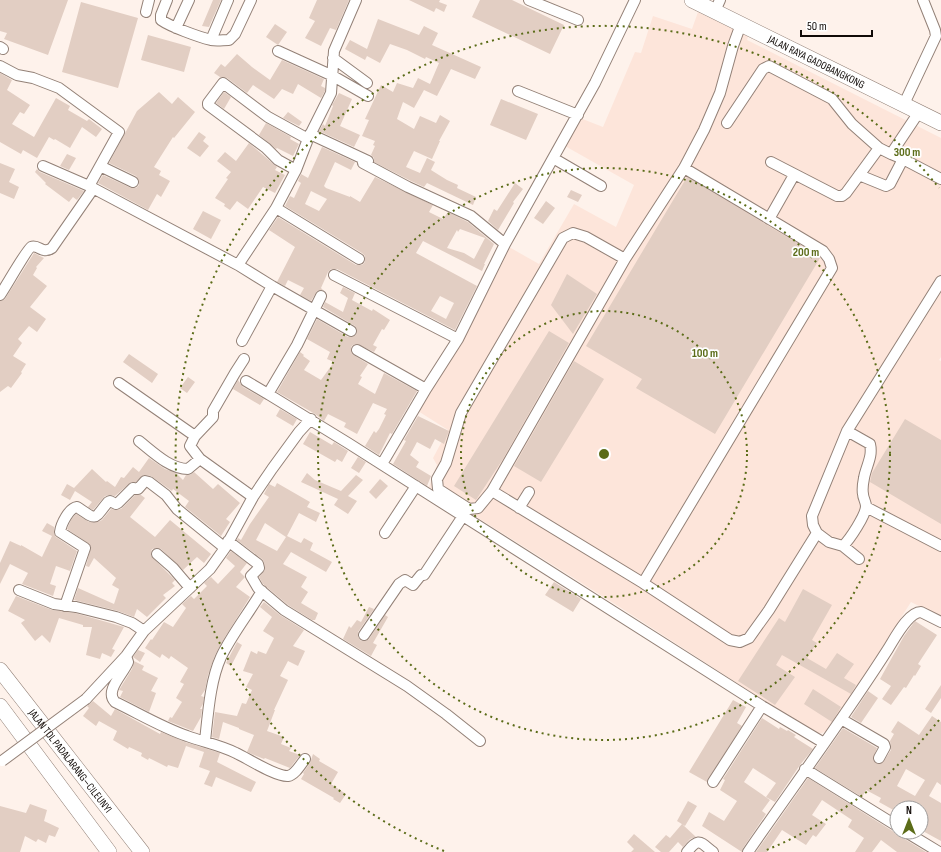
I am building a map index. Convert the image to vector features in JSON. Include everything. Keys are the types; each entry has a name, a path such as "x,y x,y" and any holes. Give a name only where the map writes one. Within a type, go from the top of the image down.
{"highway":[{"name":"JALAN RAYA GADOBANGKONG","path":"692,0 718,6 741,24 941,123"},
{"name":"JALAN TOL PADALARANG–CILEUNYI","path":"0,670 142,852"},
{"name":"JALAN TOL PADALARANG–CILEUNYI","path":"0,706 109,852"}],"street":[{"path":"146,12 149,0"},
{"path":"167,0 161,20 176,28 211,40 230,40 235,34 251,0"},
{"path":"176,28 189,0"},
{"path":"211,40 228,0"},
{"path":"238,264 276,208 296,170 309,136 331,93 334,51 356,0"},
{"path":"529,0 554,4 578,20"},
{"path":"382,464 426,389 458,339 505,244 596,83 635,0"},
{"path":"904,104 936,36 936,30 923,0"},
{"path":"626,259 586,237 573,233 563,238 461,413 446,463 437,479 438,489 469,508 478,508 492,491 626,259 684,168 704,130 720,93 733,46 741,24"},
{"path":"278,50 332,76 368,96"},
{"path":"333,58 367,83"},
{"path":"0,66 17,75 33,78 59,88 119,132 100,166 91,187 52,248 47,251 33,247 30,248 26,252 0,295"},
{"path":"727,122 763,69 769,66 832,99 852,124 878,148 941,179"},
{"path":"296,170 278,160 266,148 208,105 222,83 268,117 376,165"},
{"path":"518,91 578,115"},
{"path":"891,154 919,112"},
{"path":"771,162 837,196 842,196 846,193 878,148"},
{"path":"553,158 601,186"},
{"path":"363,159 364,163 408,187 471,216 505,244"},
{"path":"859,175 886,186 890,184 903,159"},
{"path":"43,166 91,187 238,264 314,311 351,331"},
{"path":"100,166 133,182"},
{"path":"643,583 832,268 829,259 823,251 684,168"},
{"path":"769,219 794,175"},
{"path":"276,208 359,259"},
{"path":"334,275 458,339"},
{"path":"859,559 842,546 829,542 817,533 813,525 812,516 847,431 941,281"},
{"path":"242,341 272,286"},
{"path":"268,394 297,345 321,296"},
{"path":"358,350 426,389"},
{"path":"244,360 234,373 213,411 213,417 195,436 190,446 200,459 253,496"},
{"path":"246,381 311,419 762,706 824,743"},
{"path":"119,384 195,436"},
{"path":"1,762 86,699 126,656 144,631 210,569 253,496 284,451 311,419"},
{"path":"842,546 855,531 866,507 863,488 864,476 871,450 870,444 847,431"},
{"path":"139,441 162,459 181,469 188,469 200,459"},
{"path":"66,606 85,548 60,532 70,511 72,508 77,507 94,518 108,502 110,501 118,504 133,488 138,489 146,481 166,495 177,508 226,544 258,564 259,568 251,576 258,588 284,610 407,686 480,741"},
{"path":"385,533 416,486"},
{"path":"492,491 643,583 730,640 740,642 749,638 769,610 817,533"},
{"path":"519,508 529,492"},
{"path":"866,507 941,546"},
{"path":"364,635 399,584 405,580 413,584 421,575 424,575 463,516"},
{"path":"157,554 173,568 190,588"},
{"path":"19,590 54,604 116,617 132,623 144,631"},
{"path":"205,741 208,711 215,676 221,657 262,591"},
{"path":"748,852 841,719 901,628 913,614 921,612 941,622"},
{"path":"126,656 128,662 126,668 119,677 111,693 112,700 115,702 186,736 205,741 236,753 248,761 286,776 292,775 305,759"},
{"path":"713,782 762,706"},
{"path":"841,719 884,744 885,747 879,758"},
{"path":"805,769 889,821"},
{"path":"919,840 936,851"},
{"path":"687,852 694,843 697,842 701,843 713,852"}],"shaded area":[{"path":"698,12 748,36 747,40 941,138 941,357 939,360 941,361 941,617 911,602 830,729 822,733 816,733 777,709 618,606 429,487 437,465 433,458 448,430 418,411 509,247 539,264 574,204 616,227 634,185 565,146 580,118 603,127 635,52 641,53 653,16 692,29"}],"building":[{"path":"0,0 68,0 48,55 4,39 7,33 0,31"},
{"path":"213,0 221,0 209,27 202,26"},
{"path":"317,0 349,0 336,30 330,28 321,46 305,38 315,21 309,18"},
{"path":"409,0 440,0 439,2 447,5 444,12 436,8 434,12"},
{"path":"480,0 512,0 564,25 550,54 472,17"},
{"path":"81,2 138,18 118,88 62,72"},
{"path":"378,19 419,35 424,26 438,33 432,45 481,67 475,79 451,69 437,96 424,90 414,108 403,102 397,119 414,129 420,116 436,123 440,115 450,121 439,141 432,159 414,151 406,167 420,173 427,158 435,162 431,170 458,185 457,188 476,197 473,205 427,183 424,187 374,162 374,158 371,155 375,146 373,145 375,141 362,136 369,120 365,119 381,85 393,92 397,83 413,88 418,78 430,84 439,63 426,57 425,59 390,44 380,63 367,56 365,60 345,49 350,40 367,49"},
{"path":"275,24 287,32 278,45 266,37"},
{"path":"148,35 191,47 184,72 141,60"},
{"path":"237,54 270,80 282,60 324,79 321,86 325,88 325,91 321,98 298,84 293,94 282,89 274,99 253,85 247,93 227,78 220,77 214,73 221,64 225,67"},
{"path":"0,73 12,80 7,90 30,105 24,114 20,112 12,124 34,137 56,98 70,106 68,110 87,121 89,119 102,129 96,137 82,127 70,148 49,137 37,158 23,150 21,154 0,142"},
{"path":"159,92 172,104 178,97 195,112 174,138 173,137 154,167 161,171 159,175 170,181 161,197 157,194 148,210 98,183 103,175 131,188 136,188 139,185 139,181 136,176 109,163 137,111"},
{"path":"224,92 231,97 224,109 216,103"},
{"path":"339,93 352,99 340,126 360,135 354,147 319,131 323,124 325,126 333,106 332,105"},
{"path":"501,99 538,114 526,140 490,125"},
{"path":"288,112 302,122 299,126 283,118"},
{"path":"266,123 291,137 290,139 299,144 293,156 277,148 276,149 259,135"},
{"path":"199,132 206,137 203,141 209,146 200,157 187,148"},
{"path":"249,143 277,167 275,170 285,175 275,193 263,187 248,209 237,201 230,210 224,206 225,204 215,198 231,172 217,161 225,152 236,161"},
{"path":"322,147 355,162 351,170 335,162 324,186 326,188 350,196 360,202 375,177 433,205 429,212 443,219 448,212 468,222 494,244 482,271 423,241 416,253 477,286 455,330 337,269 331,269 328,272 321,288 323,290 317,291 311,301 300,295 304,288 288,280 285,286 277,282 295,247 269,230 278,217 356,265 362,265 365,262 365,256 362,253 285,206 290,196 294,198 301,183 298,181 301,174 308,178","holes":["311,191 327,199 319,211 305,204","460,229 485,238 474,259 464,253 447,248 457,230 458,232","440,296 454,303 446,319 431,311"]},
{"path":"67,154 76,158 69,170 60,166"},
{"path":"0,163 15,169 9,182 19,187 14,199 0,193"},
{"path":"37,169 40,172 84,191 77,200 73,197 69,202 45,184 46,183 35,172"},
{"path":"687,177 820,258 715,434 636,388 642,379 586,346"},
{"path":"515,183 523,189 513,202 514,203 498,230 488,221 494,209 497,211"},
{"path":"571,190 582,195 578,202 567,197"},
{"path":"546,201 555,208 543,224 534,218"},
{"path":"203,211 221,220 211,239 193,229"},
{"path":"34,253 44,258 36,267 37,268 33,275 47,286 30,307 46,319 37,332 29,326 18,339 22,343 13,356 26,364 21,372 22,373 11,388 8,386 0,392 0,301 5,299"},
{"path":"567,274 597,294 573,334 551,305"},
{"path":"343,287 355,293 352,300 372,311 373,309 390,320 384,330 382,329 373,345 377,347 374,352 357,344 351,347 352,354 368,364 360,376 362,377 358,384 375,394 384,373 417,391 392,434 390,433 379,455 365,446 374,431 376,433 379,429 386,415 384,414 387,409 373,403 357,434 344,427 346,423 328,414 324,421 315,414 277,392 300,352 310,361 304,370 321,380 334,362 327,359 330,352 307,339 317,319 348,337 356,335 357,331 355,326 323,307 325,302 343,312 348,298 340,293"},
{"path":"549,331 569,343 503,459 476,500 454,486"},
{"path":"129,354 158,374 152,383 123,362"},
{"path":"574,361 604,379 541,482 514,466"},
{"path":"188,377 195,382 187,393 180,388"},
{"path":"238,380 243,387 264,399 260,405 233,389"},
{"path":"280,409 297,419 293,426 276,416"},
{"path":"418,416 449,431 444,444 435,439 430,449 417,442 410,455 419,462 416,467 431,476 427,486 393,464 406,441 404,440"},
{"path":"905,419 941,440 941,524 870,482 872,473"},
{"path":"310,432 332,445 334,442 348,451 342,462 337,459 335,462 303,444"},
{"path":"358,457 366,462 359,473 351,468"},
{"path":"149,458 165,469 176,473 183,480 186,475 190,475 194,472 213,489 218,484 240,503 226,519 230,522 221,536 185,507 189,501 173,489 172,491 151,476 143,475 136,482 131,482 115,496 105,496 93,510 88,507 92,502 75,491 70,500 61,495 67,484 74,488 92,469 106,482 107,481 115,487 121,477 124,478 133,467 139,472"},
{"path":"307,473 315,480 341,491 356,475 363,480 348,496 357,501 348,514 334,505 338,499 301,482"},
{"path":"380,479 388,486 376,499 369,492"},
{"path":"277,483 310,502 307,507 320,513 316,522 299,513 287,536 301,543 304,538 313,543 310,550 332,562 326,572 291,552 283,564 307,577 301,587 308,592 301,603 318,613 315,620 312,620 288,605 263,584 259,577 265,570 264,562 237,540 238,538 241,540 269,497 264,494 269,484 275,487","holes":["265,523 286,537 277,551 256,540"]},
{"path":"135,495 141,495 145,498 130,517 155,537 170,520 211,554 204,563 197,557 183,570 161,549 152,549 151,556 175,580 172,583 175,586 163,595 166,598 147,617 137,609 134,617 118,611 74,600 78,588 114,604 119,589 112,585 116,578 94,558 89,567 86,566 91,547 88,543 67,529 71,520 76,514 89,522 98,522 102,520 111,509 121,509"},
{"path":"47,523 54,527 54,534 56,537 77,551 70,571 56,566 50,584 56,586 53,596 22,584 28,573 10,564 0,584 0,563 10,541 21,545 42,557 52,536 42,531"},
{"path":"231,551 247,563 240,572 245,577 236,587 250,597 215,655 208,675 205,690 201,696 204,697 203,704 200,709 202,709 201,717 193,731 168,721 170,717 172,718 182,702 176,698 184,684 180,682 188,668 171,656 169,659 162,654 160,658 145,648 164,622 173,627 186,608 182,604 191,596 194,599 207,586 204,583 211,577 218,584 235,566 226,558"},
{"path":"554,582 581,599 573,612 545,595"},
{"path":"803,589 832,605 812,640 817,643 807,658 826,669 837,653 854,664 844,678 856,685 851,694 782,655 776,665 795,677 775,705 738,681 779,618 785,622"},
{"path":"16,596 52,610 75,613 124,627 112,649 115,650 111,657 102,653 100,659 86,655 92,627 83,627 83,625 59,618 50,643 42,635 35,641 21,623 25,620 8,611"},
{"path":"264,602 280,615 304,630 293,646 305,651 298,666 288,661 280,676 288,680 274,710 267,731 284,737 281,744 291,748 289,751 300,755 290,768 247,752 254,735 239,728 223,722 219,739 212,737 215,712 237,716 242,703 246,704 252,690 246,687 253,674 243,671 251,651 257,654 258,651 266,654 274,638 263,631 272,617 260,607"},
{"path":"369,607 374,609 358,632 358,637 361,641 366,641 369,639 385,615 388,617 373,643 377,645 371,656 343,639 349,626 351,628 357,620 361,622"},
{"path":"915,621 937,635 918,664 921,666 915,676 914,675 906,688 904,687 891,705 882,699 891,686 880,679 904,636"},
{"path":"237,642 242,645 231,666 226,663"},
{"path":"138,650 145,653 140,662 133,657"},
{"path":"134,661 144,666 142,670 158,678 151,691 156,693 149,712 120,697 123,691 119,690 132,669"},
{"path":"941,685 941,698 931,713 925,709"},
{"path":"813,689 841,707 832,722 804,704"},
{"path":"868,691 878,698 861,723 851,717"},
{"path":"733,700 746,707 737,723 742,726 707,782 689,772"},
{"path":"93,701 111,716 115,709 160,734 161,732 185,742 220,753 217,762 256,782 251,792 216,777 212,787 204,784 210,771 199,767 204,752 186,746 178,768 168,765 167,767 149,758 148,760 141,756 142,753 129,747 128,749 113,740 117,731 99,721 96,726 83,716 89,708 87,706"},
{"path":"932,716 941,722 941,785 937,782 929,796 941,803 941,841 929,834 929,800 889,800 889,808 879,802 881,798 866,790 862,797 815,768 843,728 877,748 873,759 876,763 880,764 884,761 891,750 890,741 894,734 891,732 898,721 919,735","holes":["906,769 925,780 915,796 897,786"]},
{"path":"762,718 779,729 780,727 787,731 788,730 796,735 794,737 813,749 800,765 775,802 766,797 776,783 753,768 744,782 770,800 762,811 766,814 743,848 742,852 702,826 709,812 724,821 737,801 720,790 725,780 723,779"},
{"path":"313,754 320,759 319,761 338,772 331,784 346,794 340,803 301,779"},
{"path":"808,778 889,829 889,840 906,840 926,852 897,852 881,840 872,852 855,852 864,838 848,827 852,820 822,800 812,815 826,824 816,837 813,835 806,845 782,830 767,852 756,852"},
{"path":"688,801 697,806 685,826 677,821"},
{"path":"30,804 47,810 44,821 59,828 55,837 49,835 46,843 38,839 36,842 25,836 20,852 0,852 0,806 26,813"},
{"path":"682,824 696,837 690,839 683,847 678,842 669,852 661,852 655,847 666,835 670,838"},
{"path":"634,834 655,852 631,852 634,849 627,842"}]}
